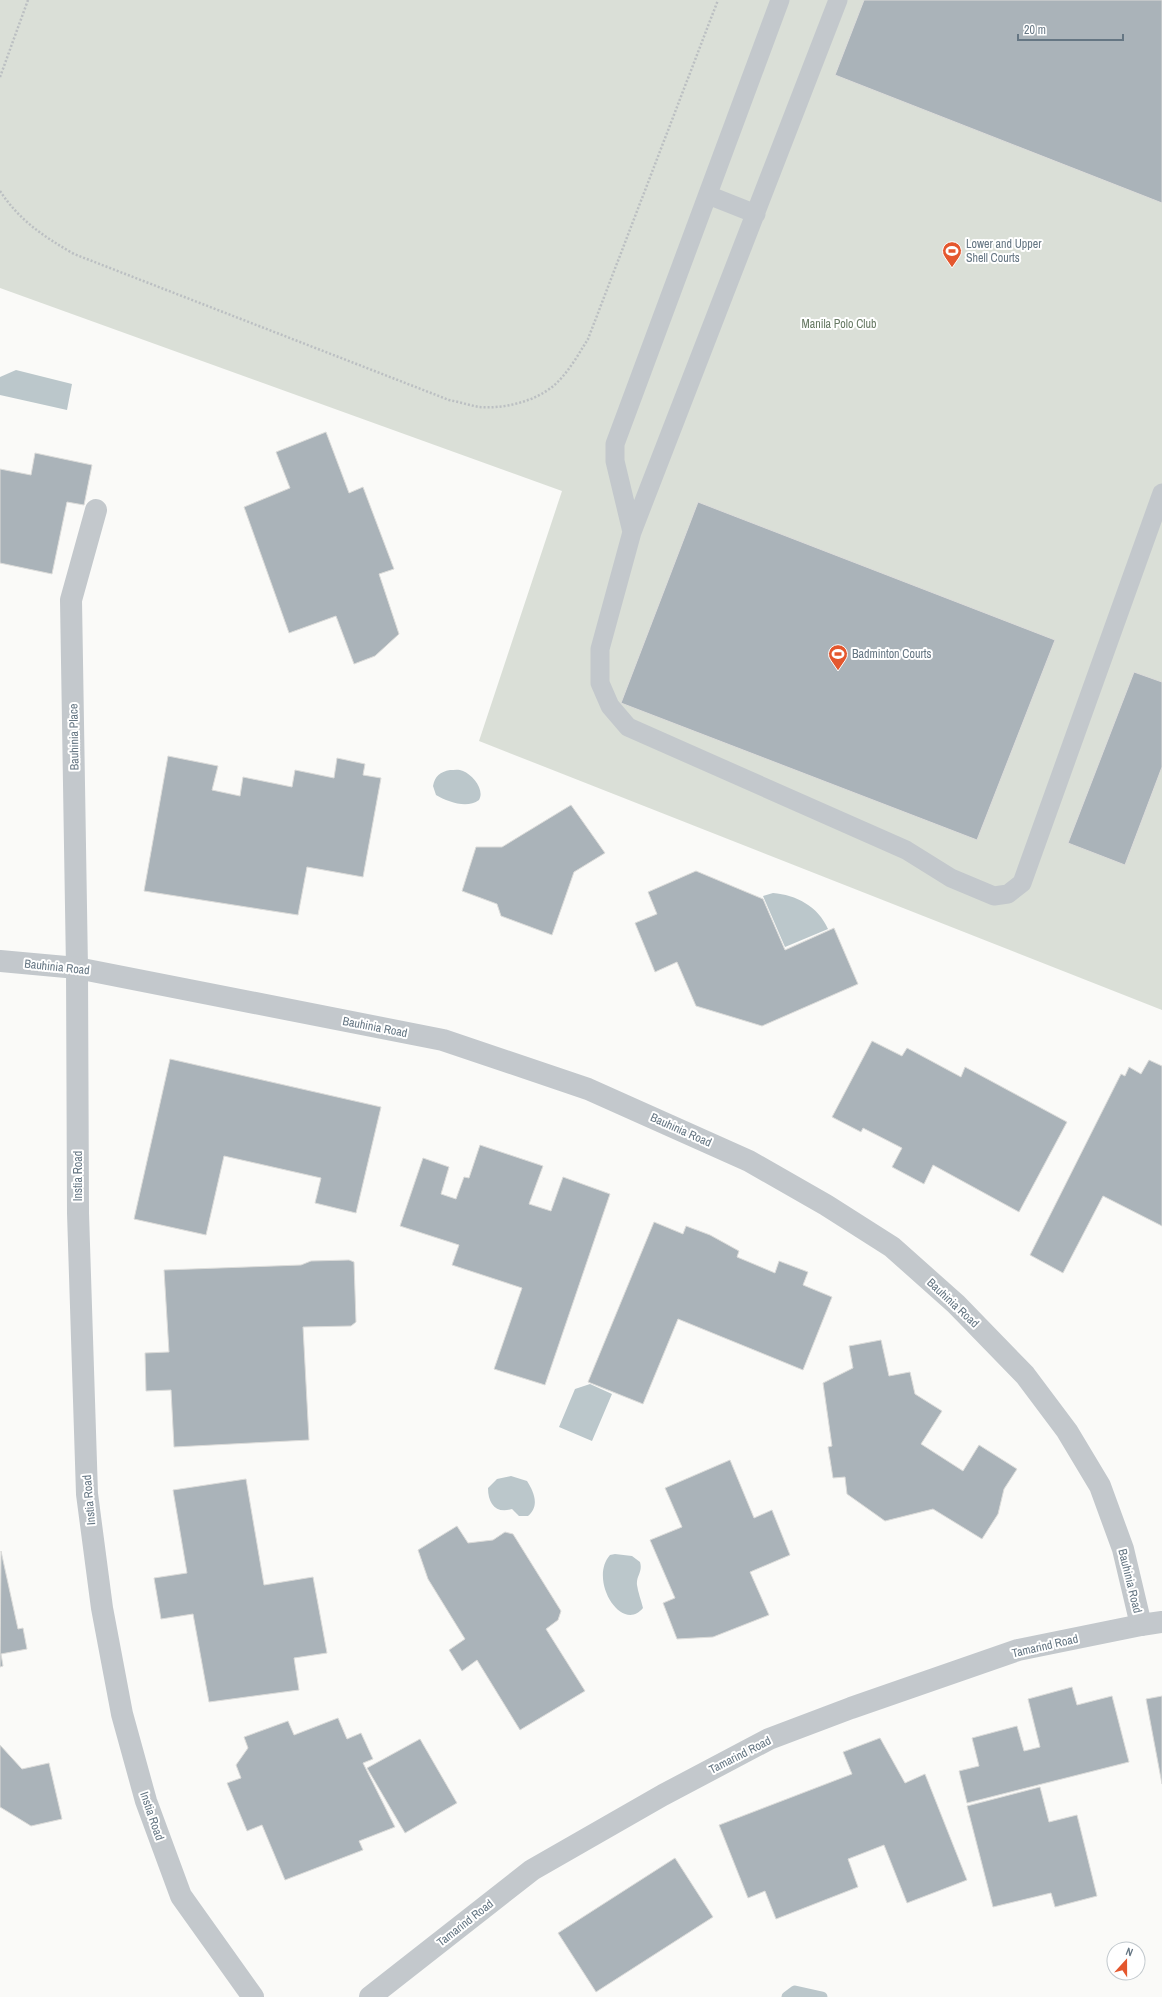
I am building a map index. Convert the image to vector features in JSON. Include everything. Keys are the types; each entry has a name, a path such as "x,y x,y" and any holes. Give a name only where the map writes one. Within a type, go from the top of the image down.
{"street":[{"name":"Bauhinia Place","path":"77,968 71,600 96,510"},
{"name":"Bauhinia Road","path":"0,962 77,968 443,1040 588,1089 749,1161 826,1205 892,1247 956,1304 1025,1375 1063,1425 1100,1486 1123,1549 1141,1625"},
{"name":"Instia Road","path":"77,968 78,1213 87,1494 102,1608 122,1714 146,1801 181,1896 253,1997"},
{"name":"Tamarind Road","path":"370,1997 532,1870 663,1795 769,1739 851,1708 1018,1650 1162,1622"}],"lane":[{"path":"632,532 615,461 615,444 780,0"},
{"path":"838,0 632,532 600,649 600,683 610,706 628,727 906,850 951,878 994,896 1008,894 1022,883 1162,493"},
{"path":"708,196 756,214"}],"path":[{"path":"0,77 28,0"},
{"path":"0,191 11,208 40,234 74,254 449,400 480,407 518,403 534,399 552,387 569,368 588,338 718,0"}],"green space":[{"name":"Manila Polo Club","path":"0,0 1162,0 1162,1010 479,741 562,491 0,288"}],"shaded area":[{"path":"16,370 72,384 67,410 0,395 0,377"},
{"path":"450,770 461,770 474,779 479,787 479,800 469,804 458,804 436,795 433,786 435,780 441,773"},
{"path":"773,893 790,896 805,903 818,914 828,929 785,947 763,896"},
{"path":"590,1384 612,1394 592,1441 559,1427 575,1389"},
{"path":"511,1476 527,1481 534,1494 534,1508 528,1516 519,1516 512,1509 497,1509 491,1503 488,1488 497,1479"},
{"path":"615,1554 632,1556 640,1562 641,1565 637,1585 643,1608 635,1614 626,1614 618,1609 610,1601 605,1590 603,1577 604,1566 610,1555"}],"building":[{"path":"864,0 1162,0 1162,203 835,75"},
{"path":"326,432 349,493 363,487 394,569 379,574 399,634 375,656 354,664 336,616 289,633 244,507 290,488 276,452"},
{"path":"35,453 92,465 84,505 67,502 52,574 0,563 0,469 31,475"},
{"name":"Badminton Courts","path":"698,502 1055,640 977,840 621,703"},
{"path":"1134,672 1162,682 1162,767 1125,865 1068,843"},
{"path":"168,756 218,766 212,790 240,796 243,777 292,787 295,770 334,778 337,758 365,764 363,775 381,778 363,877 307,867 298,915 144,891"},
{"path":"571,805 605,853 574,872 552,935 501,916 497,904 462,891 476,847 502,847"},
{"path":"696,871 763,899 785,950 834,928 858,984 762,1026 696,1006 677,962 655,972 635,923 657,914 648,892"},
{"path":"872,1041 902,1056 907,1048 961,1077 965,1067 1067,1122 1019,1212 933,1165 924,1184 892,1167 902,1148 863,1128 861,1132 832,1117"},
{"path":"170,1059 381,1107 356,1213 315,1203 321,1178 224,1156 206,1235 134,1219"},
{"path":"1149,1060 1162,1066 1162,1226 1103,1196 1063,1273 1030,1255 1121,1074 1125,1076 1129,1067 1141,1074"},
{"path":"480,1145 543,1166 529,1204 551,1211 563,1177 610,1194 545,1385 494,1369 522,1288 452,1265 459,1245 400,1226 423,1158 449,1167 441,1194 456,1199 464,1177 469,1178"},
{"path":"654,1222 683,1234 686,1226 710,1235 739,1251 737,1257 775,1273 779,1261 808,1272 803,1285 832,1297 803,1370 678,1319 643,1404 588,1382"},
{"path":"349,1260 354,1262 356,1322 351,1326 303,1327 309,1440 174,1447 171,1390 146,1391 145,1353 169,1352 164,1270 301,1265 311,1261"},
{"path":"881,1340 889,1376 910,1372 915,1394 942,1411 921,1444 963,1471 979,1445 1017,1469 1004,1489 998,1514 982,1539 933,1509 885,1521 847,1494 845,1477 833,1478 828,1447 832,1446 823,1383 853,1368 849,1346"},
{"path":"730,1460 754,1518 772,1510 790,1555 750,1572 769,1615 713,1637 677,1639 663,1603 675,1598 650,1540 682,1527 665,1488"},
{"path":"246,1479 264,1585 313,1577 327,1653 294,1658 299,1690 209,1702 193,1614 161,1619 154,1578 187,1573 173,1490"},
{"path":"457,1526 468,1543 493,1540 505,1532 513,1534 561,1611 558,1620 546,1629 585,1691 520,1730 477,1660 462,1671 449,1650 465,1639 428,1579 418,1550"},
{"path":"1,1551 18,1629 23,1628 27,1649 1,1654 3,1666 0,1667"},
{"path":"1072,1687 1077,1705 1112,1696 1129,1762 967,1803 959,1771 979,1766 972,1738 1017,1726 1024,1751 1040,1747 1028,1699"},
{"path":"1162,1696 1162,1784 1146,1699"},
{"path":"338,1718 347,1739 361,1733 373,1759 363,1763 395,1827 359,1841 363,1850 285,1880 262,1825 247,1831 227,1783 241,1778 236,1765 248,1748 244,1737 288,1721 294,1735"},
{"path":"880,1738 905,1783 925,1774 967,1880 907,1903 884,1845 848,1859 858,1887 776,1919 765,1891 748,1898 719,1825 852,1774 843,1752"},
{"path":"420,1739 457,1803 405,1833 367,1768"},
{"path":"0,1745 22,1769 49,1763 62,1819 31,1826 0,1807"},
{"path":"1040,1787 1049,1822 1077,1815 1097,1896 1055,1907 1051,1893 993,1907 967,1806"},
{"path":"675,1858 713,1917 596,1992 558,1933"}],"waterway":[{"path":"787,1997 795,1991 822,1997"}],"place":[{"name":"Lower and Upper Shell Courts","path":"952,268"},
{"name":"Badminton Courts","path":"838,671"}]}
